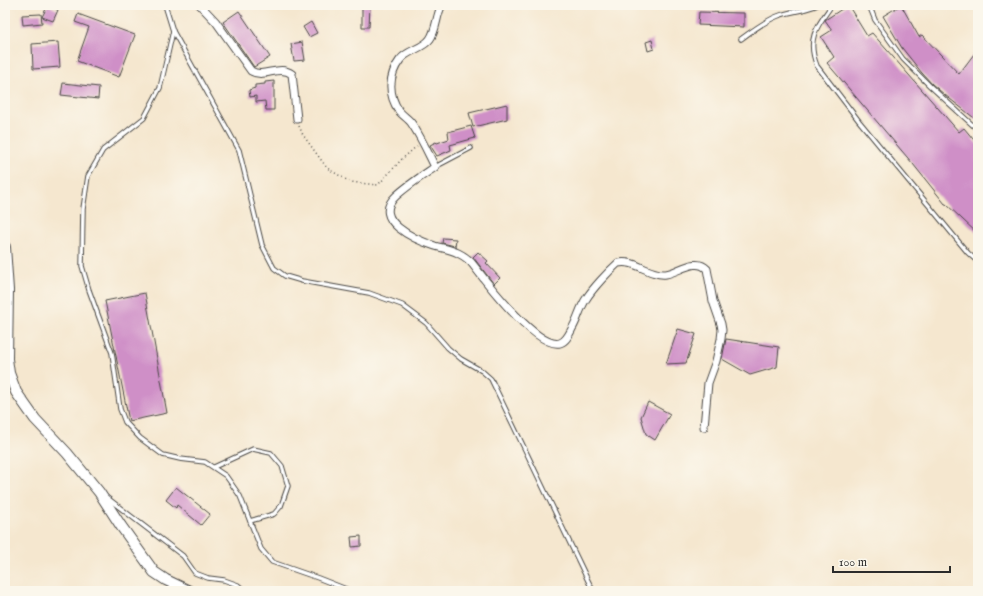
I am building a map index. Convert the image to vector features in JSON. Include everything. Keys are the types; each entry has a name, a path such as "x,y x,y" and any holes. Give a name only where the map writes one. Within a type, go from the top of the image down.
{"main road":[{"path":"5,247 8,290 7,359 9,374 16,392 31,414 67,453 99,492 125,532 154,572 166,580 189,591"}],"street":[{"path":"200,5 216,22 251,71 256,74 261,74 282,70 292,74 297,119"},
{"path":"442,5 438,13 434,32 429,40 401,59 395,68 390,86 392,96 400,111 412,123 435,167 395,196 389,204 387,213 392,222 399,228 417,238 465,256 497,296 529,327 546,341 558,343 564,341 586,300 618,263 631,263 660,274 696,264 704,266 707,270 722,330 722,339 708,382 704,426"}],"lane":[{"path":"165,5 173,31 239,150 262,245 274,268 285,276 302,281 369,293 402,305 426,322 452,352 491,379 594,591"},
{"path":"742,39 753,29 779,15 811,8 817,5"},
{"path":"832,5 816,27 812,46 817,66 859,121 968,253 978,262"},
{"path":"869,5 876,20 903,59 935,91 978,130"},
{"path":"173,31 160,88 144,118 103,150 88,176 83,209 82,266 89,290 112,353 120,409 125,422 140,438 163,454 180,459 205,462 226,476 240,496 262,548 272,562 352,591"},
{"path":"435,167 472,148"},
{"path":"214,467 253,448 271,453 282,466 288,486 280,506 274,514 250,521"},
{"path":"99,492 183,556 195,573 208,578 224,580 238,585 245,591"}],"path":[{"path":"297,119 304,135 327,168 350,182 378,184 393,167 422,141"}],"building":[{"path":"48,5 58,10 53,21 42,17"},
{"path":"848,5 867,36 872,33 959,132 964,128 978,145 978,234 945,204 827,63 834,57 821,37 832,30 825,20"},
{"path":"901,5 919,37 922,35 959,74 974,54 978,58 978,121 932,84 902,48 883,16"},
{"path":"362,6 370,6 369,27 362,27"},
{"path":"239,11 270,57 254,67 223,22"},
{"path":"699,12 744,13 744,27 698,25"},
{"path":"41,14 42,23 23,25 22,15"},
{"path":"78,14 135,35 119,77 77,61 89,27 75,22"},
{"path":"311,22 317,33 309,37 303,27"},
{"path":"652,40 654,49 648,51 646,42"},
{"path":"58,42 60,67 33,69 32,44"},
{"path":"302,42 305,60 294,61 291,44"},
{"path":"274,81 274,110 266,110 265,101 256,102 256,96 250,97 249,90 255,88 255,85"},
{"path":"63,83 99,87 98,99 61,95"},
{"path":"507,104 507,119 473,127 469,113"},
{"path":"471,126 475,138 450,145 451,150 437,156 430,145 449,139 448,132"},
{"path":"443,238 456,239 455,246 442,243"},
{"path":"478,252 488,261 486,263 500,278 494,284 473,257"},
{"path":"145,293 167,413 129,421 105,301"},
{"path":"678,329 696,334 686,363 666,364"},
{"path":"726,339 779,347 777,367 750,375 722,359"},
{"path":"648,402 670,414 655,440 646,434 641,417"},
{"path":"176,487 210,514 201,525 177,505 176,508 166,500"},
{"path":"361,536 361,546 352,547 351,537"}]}
